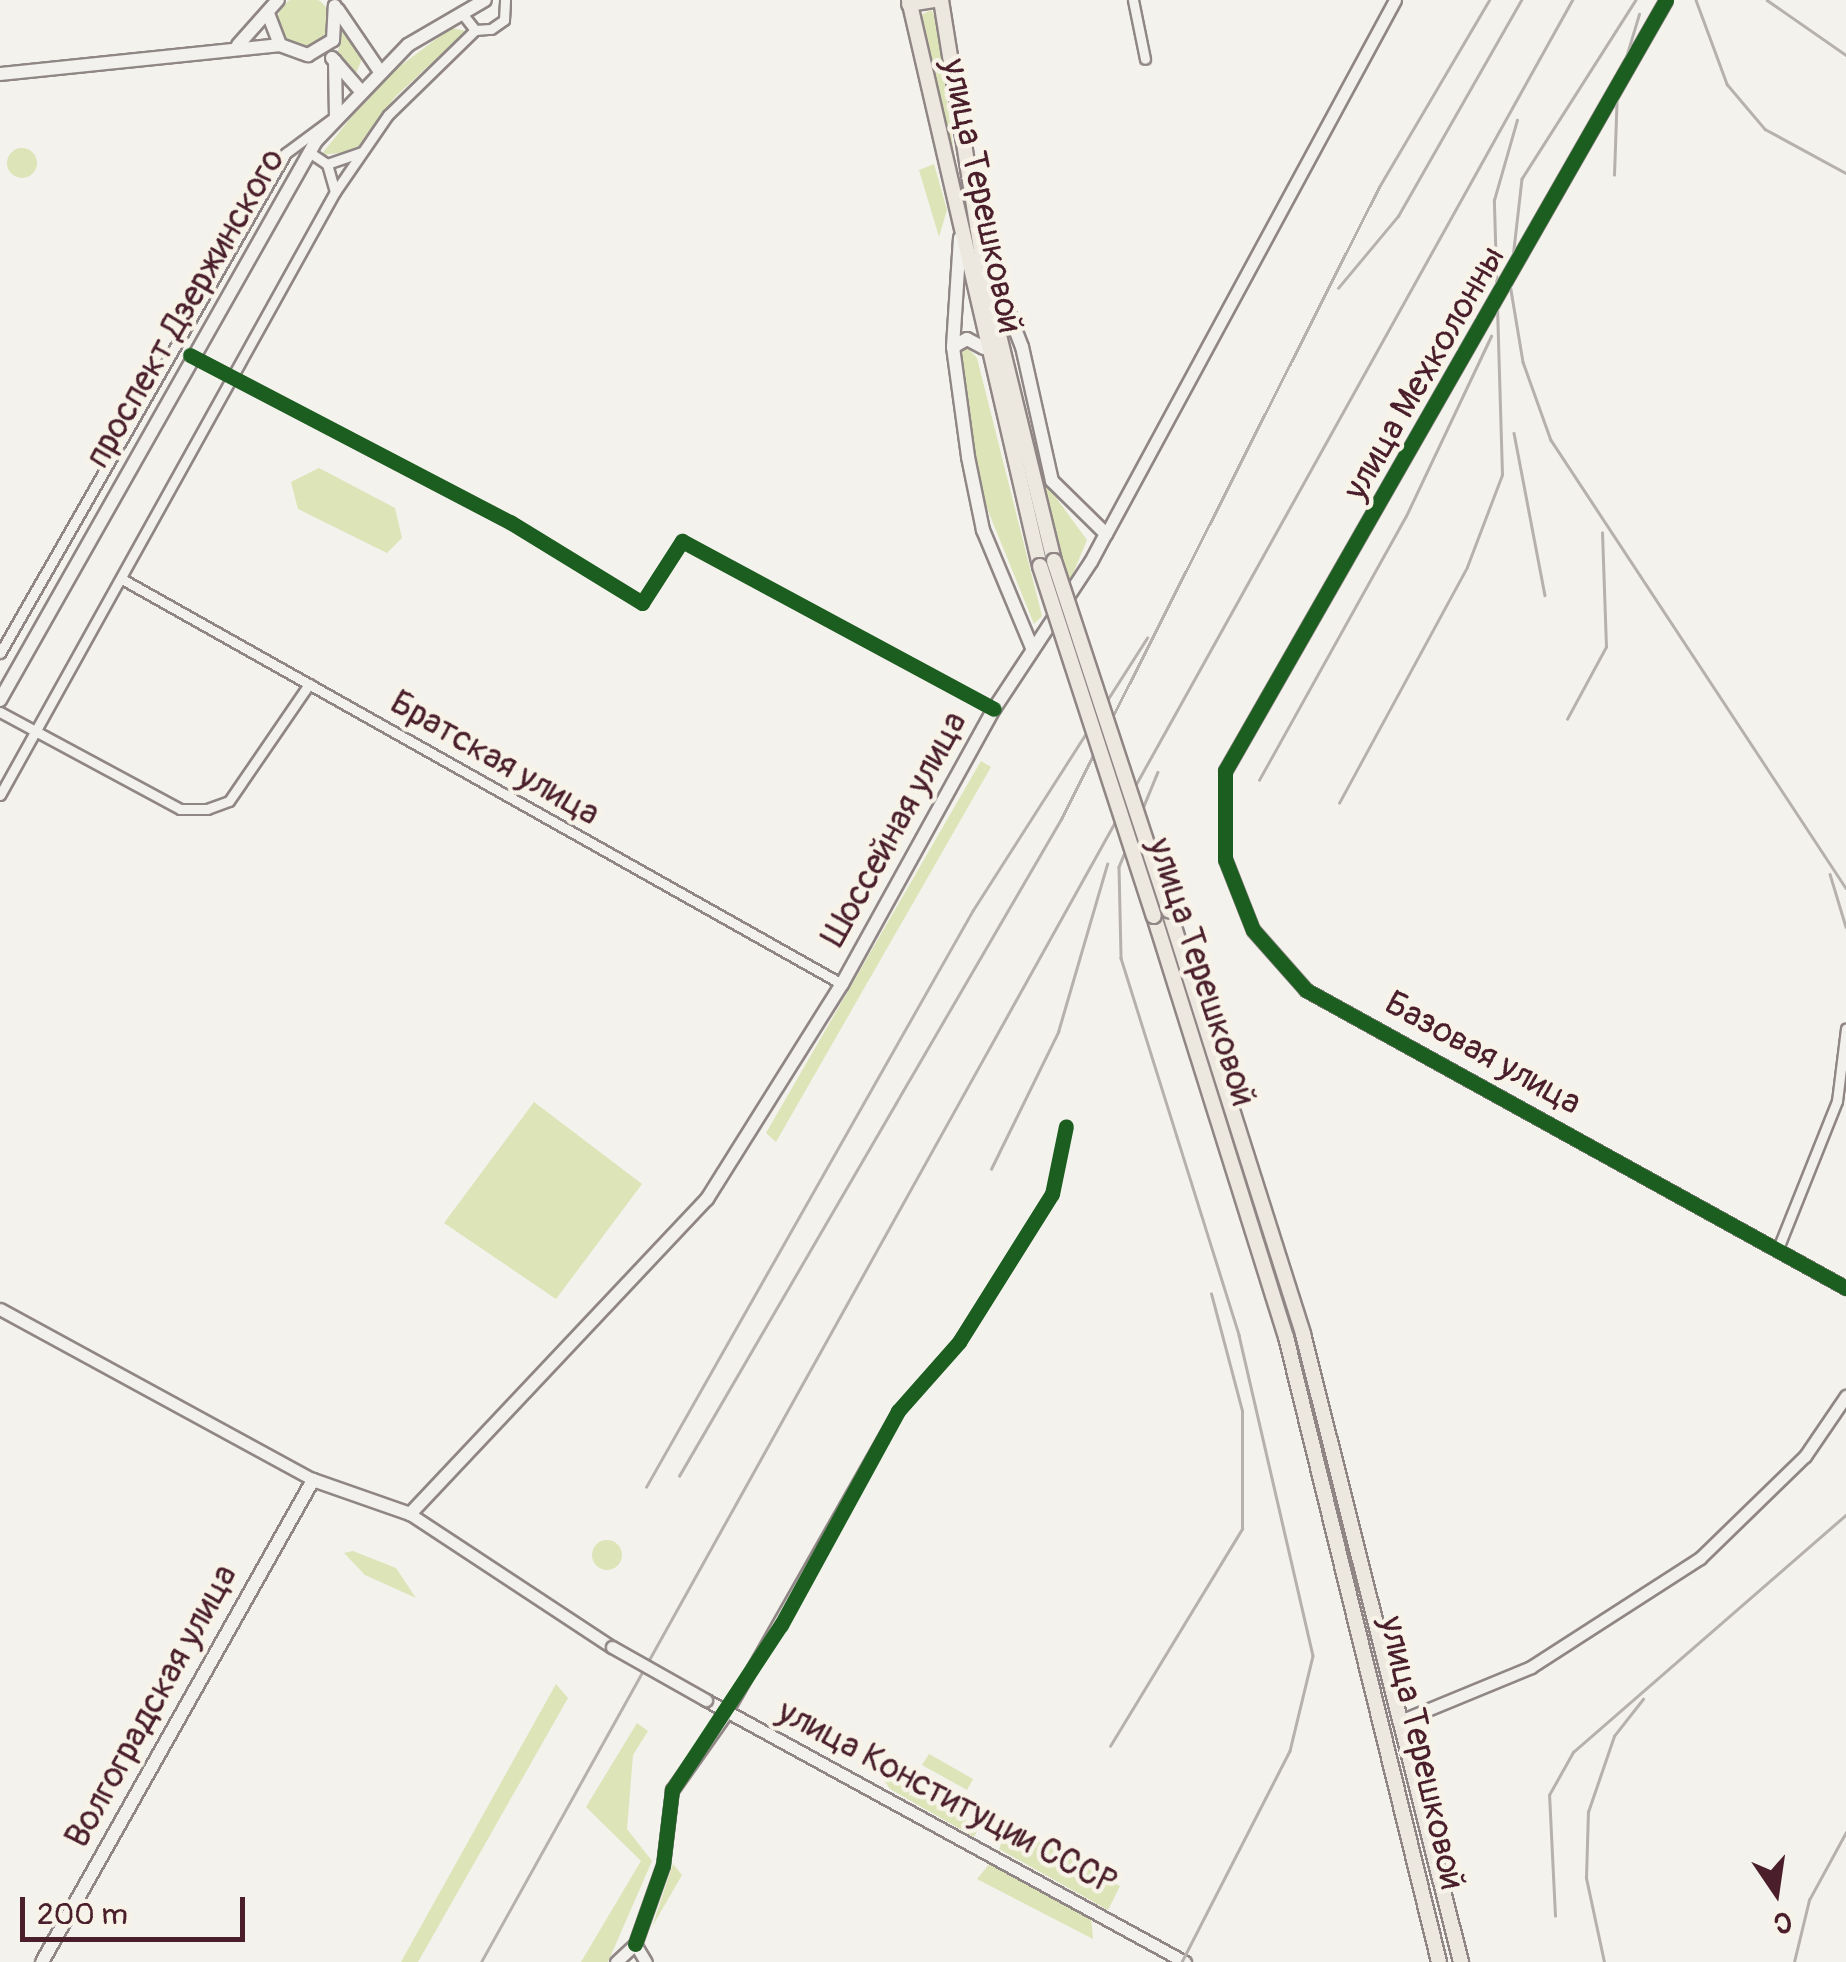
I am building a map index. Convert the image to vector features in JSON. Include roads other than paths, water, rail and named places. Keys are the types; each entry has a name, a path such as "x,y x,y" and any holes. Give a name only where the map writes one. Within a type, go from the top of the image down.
{"main road":[{"path":"238,45 269,16 278,0"},
{"name":"проспект Дзержинского","path":"0,700 190,355 309,152 379,70 460,12 485,0"},
{"path":"909,2 934,0"},
{"name":"улица Терешковой","path":"941,0 973,209 1047,564"},
{"name":"улица Терешковой","path":"909,2 984,348 1047,564 1328,1428 1405,1719 1460,1962"},
{"path":"0,74 238,45 280,45 298,55 324,49 338,30 332,3"},
{"path":"332,3 379,70"},
{"path":"269,16 280,45"},
{"path":"324,49 360,89"},
{"path":"335,61 336,116"},
{"path":"955,212 973,209"},
{"path":"978,234 1022,347 1052,480 1106,534"},
{"path":"960,238 953,347 978,512 1032,648"},
{"path":"953,347 966,339 984,348"},
{"path":"1000,347 1022,347"},
{"name":"Шоссейная улица","path":"410,1514 676,1238 842,984 994,709 1106,534"},
{"name":"улица Терешковой","path":"1161,914 1312,1432 1387,1724 1439,1962"},
{"path":"1312,1432 1328,1428"},
{"name":"улица Конституции СССР","path":"313,1480 410,1514"},
{"name":"Волгоградская улица","path":"42,1962 313,1480"},
{"path":"1387,1724 1405,1719"}],"street":[{"path":"0,795 335,192 361,152 475,30 499,25 505,0"},
{"path":"1133,0 1145,59"},
{"name":"Шоссейная улица","path":"1106,534 1394,0"},
{"name":"улица Мехколонны","path":"1225,771 1666,0"},
{"path":"460,12 475,30"},
{"path":"0,653 286,153 336,116"},
{"path":"309,152 327,164 335,192"},
{"path":"327,164 361,152"},
{"path":"190,355 510,522 642,603 682,541 994,709"},
{"name":"Братская улица","path":"122,579 842,984"},
{"path":"41,581 59,591"},
{"path":"0,712 180,809 207,809 229,800 279,716 309,684"},
{"name":"Базовая улица","path":"1225,771 1222,829 1233,887 1286,974 1779,1246 1846,1288"},
{"path":"1779,1246 1837,1101 1846,1030"},
{"path":"616,1962 635,1944 662,1864 672,1790 727,1712 898,1411 959,1342 1052,1194 1066,1126"},
{"name":"улица Конституции СССР","path":"0,1309 313,1480"},
{"path":"1405,1719 1517,1674 1700,1558 1806,1456 1846,1396"},
{"name":"улица Конституции СССР","path":"410,1514 612,1648 1180,1961"},
{"path":"635,1944 646,1962"}],"railway":[{"path":"679,1476 1061,819 1379,187 1489,0"},
{"path":"1338,288 1398,216 1521,0"},
{"path":"481,1962 1572,0"},
{"path":"1636,0 1522,179 1510,284 1523,362 1551,440 1846,888"},
{"path":"1696,0 1727,84 1765,129 1846,173"},
{"path":"1767,0 1846,55"},
{"path":"1614,175 1617,87 1639,14"},
{"path":"1339,803 1467,567 1502,475 1494,200 1517,120"},
{"path":"1259,780 1406,516 1491,336"},
{"path":"1514,433 1545,595"},
{"path":"1567,719 1606,647 1602,533"},
{"path":"646,1487 973,910 1147,638"},
{"path":"1158,772 1119,867 1121,958 1239,1335 1313,1656 1290,1751 1182,1962"},
{"path":"991,1169 1058,1032 1107,864"},
{"path":"1830,874 1846,927"},
{"path":"1110,1746 1242,1529 1242,1411 1211,1294"},
{"path":"1555,1916 1549,1795 1573,1752 1846,1515"},
{"path":"1604,1962 1586,1878 1588,1812 1614,1736 1643,1699"},
{"path":"1794,1962 1809,1900 1846,1832"}]}
